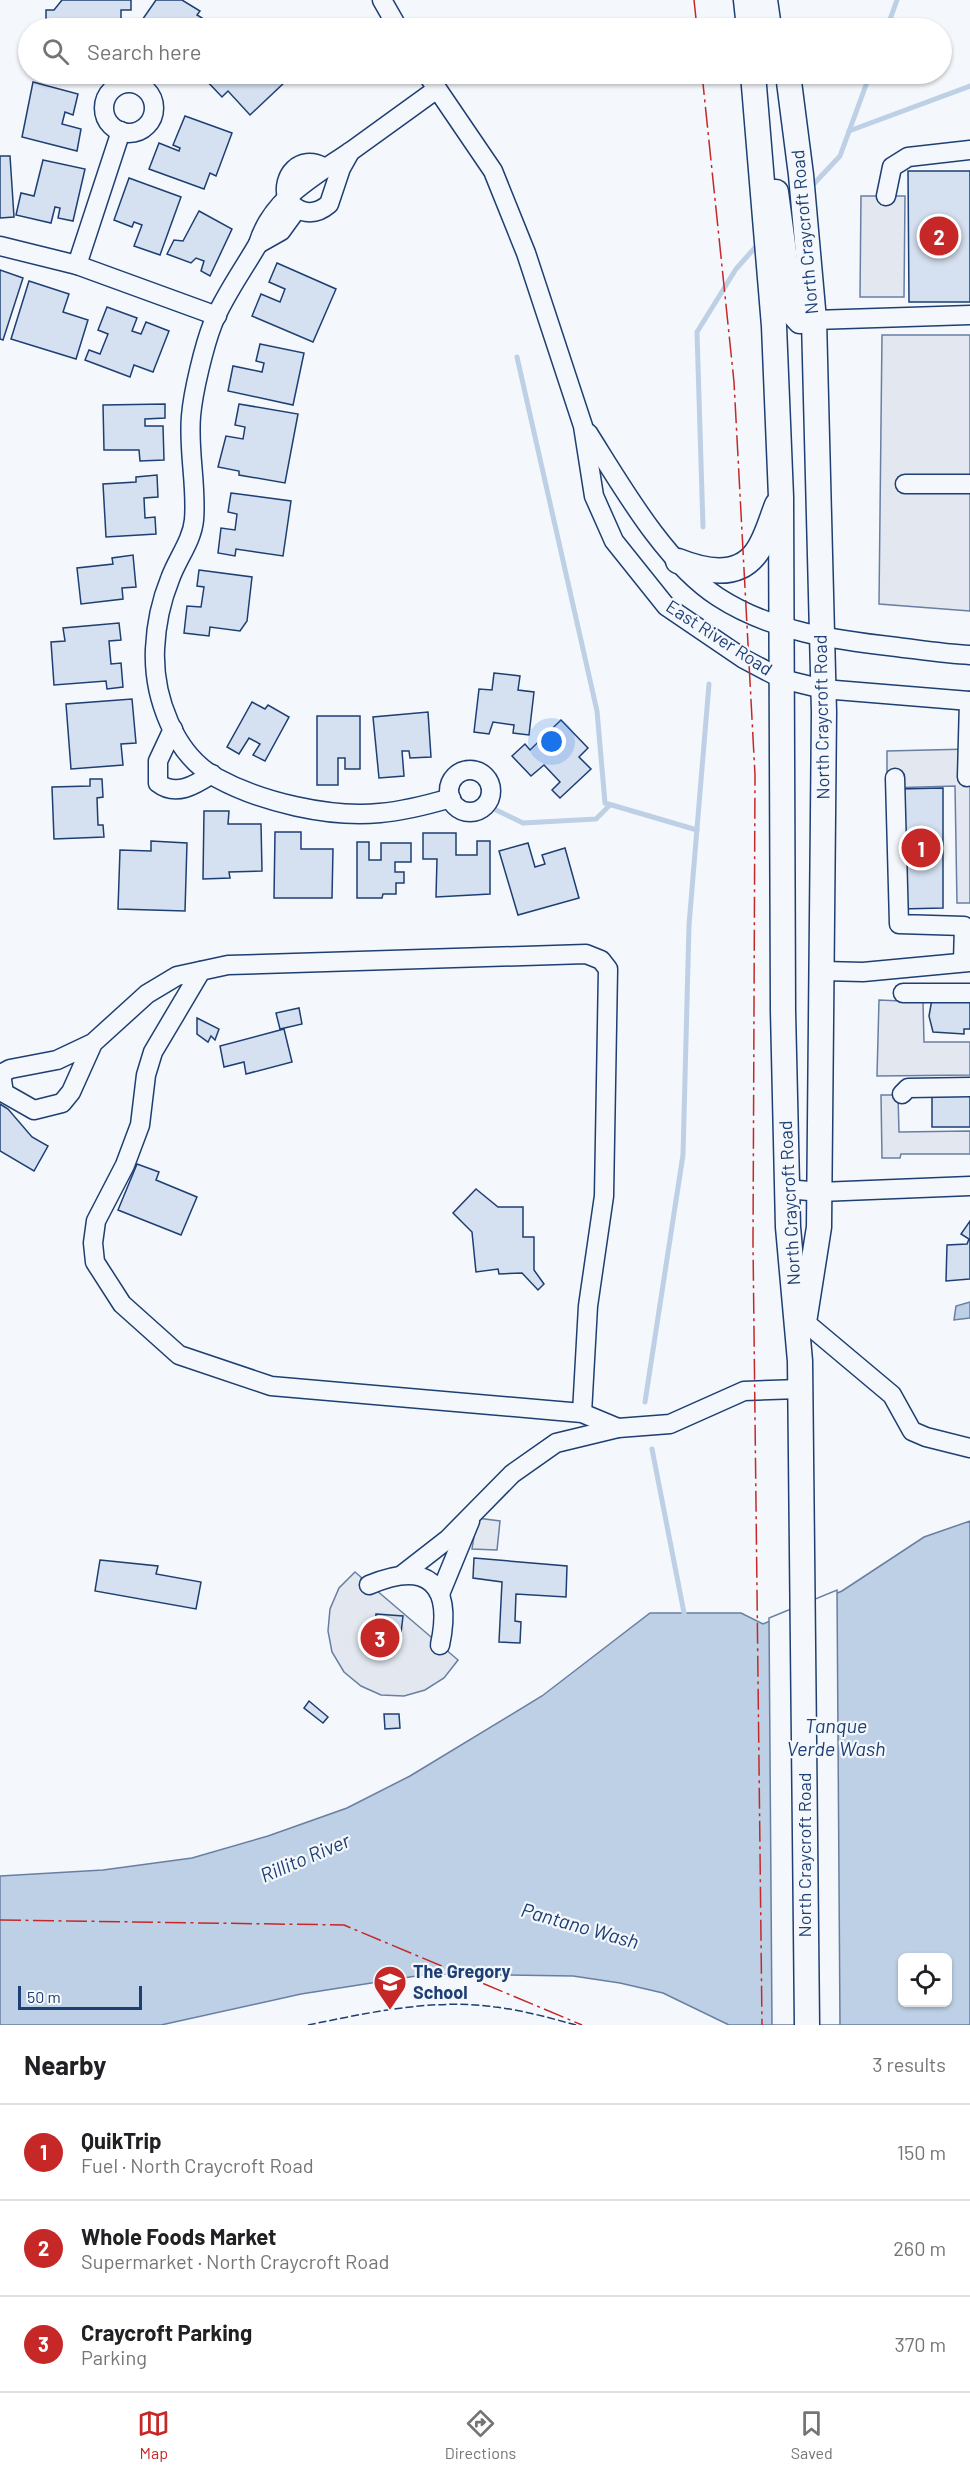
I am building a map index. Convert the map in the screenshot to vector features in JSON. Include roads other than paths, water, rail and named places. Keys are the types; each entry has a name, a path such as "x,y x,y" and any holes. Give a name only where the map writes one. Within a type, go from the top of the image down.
{"main road":[{"path":"746,0 748,18"},
{"path":"765,0 768,18"},
{"path":"781,0 783,18"},
{"name":"North Craycroft Road","path":"754,84 760,162 771,207 767,272 774,326 781,497 787,1190 800,1361 807,2025"},
{"path":"783,84 791,99"},
{"name":"North Craycroft Road","path":"789,84 801,175 814,320 823,688 823,971 819,1227 800,1361"},
{"path":"771,207 785,252 792,312 800,321 814,320"},
{"path":"678,561 706,571 724,571 748,560 757,552 781,497"}],"street":[{"path":"382,0 392,18"},
{"name":"East River Road","path":"434,84 493,171 526,253 583,426 594,496 614,541 666,606 744,659 782,679 823,688 970,701"},
{"path":"437,89 351,151 323,167 308,163 293,169 286,180 292,203 281,231 258,244 217,316 191,414 189,454 194,521 188,542 170,579 157,622 156,682 173,729 197,763 212,774 280,802 325,811 378,813 451,798"},
{"path":"76,265 121,131"},
{"path":"886,196 892,167 908,157 970,150"},
{"path":"292,203 311,213 328,205 341,168 351,151"},
{"path":"0,246 76,265 153,295 217,316"},
{"path":"814,320 970,315"},
{"name":"East River Road","path":"583,426 635,506 678,561 717,596 782,627 820,638 970,655"},
{"path":"905,484 970,484"},
{"path":"967,777 970,701"},
{"path":"173,729 158,761 158,783 165,789 188,788 212,774"},
{"path":"823,971 863,972 967,962 964,926 899,924 895,778"},
{"path":"93,1043 71,1092 62,1104 34,1110 4,1093 1,1074 10,1069 57,1060 93,1043 147,994 177,976 228,965 585,954 601,960 608,969 604,1196 588,1306 582,1413"},
{"path":"201,971 153,1052 146,1075 140,1125 124,1166 96,1221 93,1244 96,1262 122,1304 179,1355 271,1386 582,1413 618,1428"},
{"path":"903,993 970,993"},
{"path":"903,1094 908,1088 970,1087"},
{"path":"787,1190 820,1192 970,1186"},
{"path":"805,1322 892,1395 912,1431 926,1437 970,1448"},
{"path":"369,1585 403,1574 419,1564 512,1474 556,1443 618,1428 670,1424 744,1391 800,1389"},
{"path":"440,1594 453,1568 473,1514"},
{"path":"403,1574 420,1575 426,1578 440,1594 444,1626 440,1645"}],"water":[{"path":"970,1302 970,1318 954,1320 956,1306"},
{"path":"970,1521 970,2025 729,2025 663,1993 620,1983 573,1976 429,1974 301,1994 161,2025 0,2025 0,1876 103,1870 192,1858 268,1836 347,1808 410,1776 542,1696 650,1613 741,1613 763,1624 842,1591 924,1537"}],"waterway":[{"path":"891,18 897,0"},
{"path":"809,189 840,156 866,84"},
{"path":"849,131 970,86"},
{"path":"703,527 697,332 736,269 760,242"},
{"path":"517,357 597,711 605,803 697,830"},
{"path":"645,1402 683,1155 689,925 709,684"},
{"path":"492,808 523,823 596,819 610,805"},
{"path":"652,1449 685,1618"}],"place":[{"name":"Whole Foods Market","path":"939,236"},
{"name":"QuikTrip","path":"921,848"},
{"name":"Craycroft Parking","path":"380,1638"},
{"name":"The Gregory School","path":"390,2011"}],"water label":[{"name":"Tanque Verde Wash","path":"836,1738"},
{"name":"Rillito River","path":"305,1858"},
{"name":"Pantano Wash","path":"580,1926"}]}
